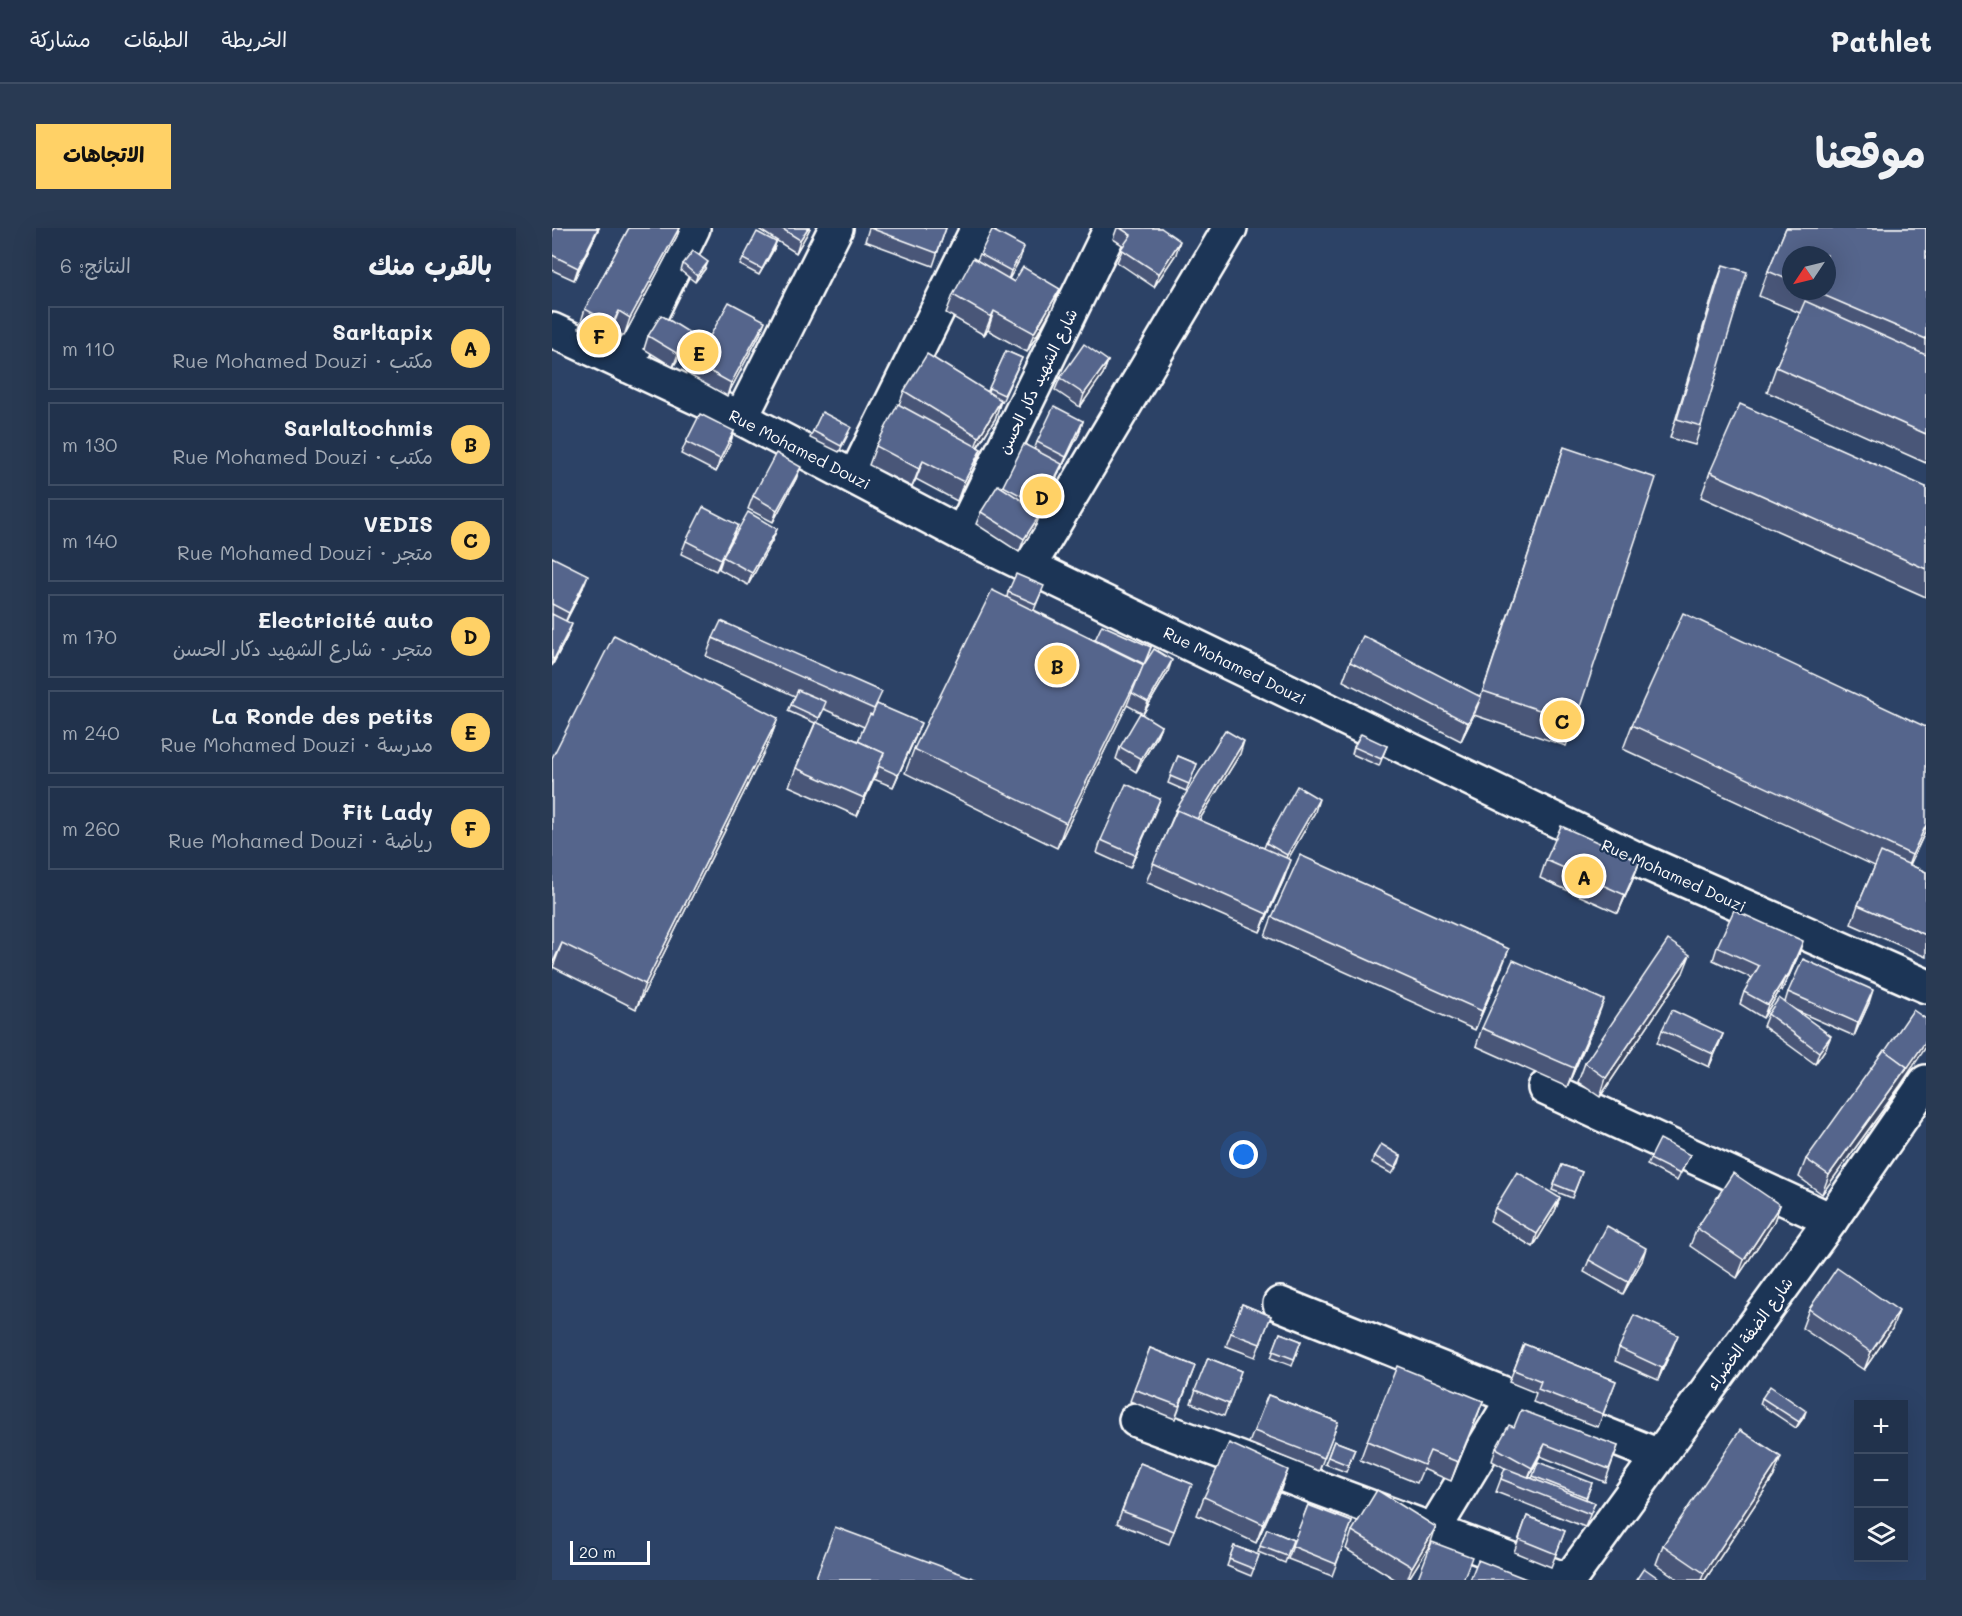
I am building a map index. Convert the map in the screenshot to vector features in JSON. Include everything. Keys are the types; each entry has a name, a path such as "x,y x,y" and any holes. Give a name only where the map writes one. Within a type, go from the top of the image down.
{"street":[{"path":"626,365 693,228"},
{"path":"741,418 836,228"},
{"path":"855,477 978,228"},
{"name":"شارع الشهيد دكار الحسن","path":"962,534 1111,228"},
{"path":"1029,566 1230,228"},
{"name":"Rue Mohamed Douzi","path":"552,330 741,418 962,534 1637,860 1926,986"},
{"name":"شارع الضفة الخضراء","path":"1568,1580 1831,1220 1926,1082"},
{"path":"1545,1088 1831,1220"},
{"path":"1280,1304 1659,1456"},
{"path":"1433,1531 1513,1399"},
{"path":"1136,1420 1568,1580"}],"building":[{"path":"554,228 598,228 578,268 552,255"},
{"path":"629,228 679,228 630,318 619,311 612,324 585,309"},
{"path":"781,228 808,228 800,240"},
{"path":"870,228 946,228 937,253"},
{"path":"1120,228 1161,228 1180,241 1159,274 1121,249 1131,235"},
{"path":"1786,228 1926,228 1926,339 1835,300 1836,246 1782,246 1782,277 1768,271"},
{"path":"992,230 1024,247 1011,271 980,254"},
{"path":"757,232 776,242 762,269 743,259"},
{"path":"693,251 708,262 697,276 683,264"},
{"path":"973,258 1014,282 1023,267 1060,289 1034,333 994,311 991,317 953,295"},
{"path":"1723,265 1747,272 1701,426 1677,419"},
{"path":"1805,301 1926,355 1926,434 1776,367"},
{"path":"729,302 765,321 731,383 695,363"},
{"path":"661,315 690,333 678,354 648,336"},
{"path":"1084,344 1108,361 1084,394 1060,378"},
{"path":"1006,351 1022,358 1004,395 989,388"},
{"path":"927,354 1001,400 979,437 904,391"},
{"path":"898,404 981,449 964,482 923,461 919,469 876,446"},
{"path":"1740,404 1926,487 1926,569 1710,472"},
{"path":"1054,406 1083,421 1066,457 1037,442"},
{"path":"822,412 851,427 841,446 813,431"},
{"path":"700,414 734,431 720,459 686,442"},
{"path":"1024,444 1062,464 1041,506 1003,486"},
{"path":"1564,447 1656,478 1575,722 1483,691"},
{"path":"776,453 801,467 777,510 753,496"},
{"path":"998,485 1041,513 1024,539 981,512"},
{"path":"703,507 738,525 721,559 686,541"},
{"path":"748,512 777,529 752,573 723,557"},
{"path":"552,557 588,575 569,613 552,604"},
{"path":"1016,574 1044,586 1036,604 1008,592"},
{"path":"992,590 1144,665 1066,823 914,749"},
{"path":"1683,613 1926,727 1926,825 1912,855 1632,725"},
{"path":"552,614 572,624 554,659 552,658"},
{"path":"721,621 882,692 874,709 713,638"},
{"path":"1102,625 1151,647 1144,664 1095,640"},
{"path":"614,635 778,718 645,984 562,943 552,964 552,758"},
{"path":"1363,636 1481,697 1468,723 1350,662"},
{"path":"1154,649 1172,660 1148,702 1132,693 1143,666"},
{"path":"798,690 826,702 819,718 791,705"},
{"path":"877,704 921,723 898,775 878,766 884,753 858,741"},
{"path":"1140,713 1161,726 1141,759 1120,747"},
{"path":"816,722 884,753 864,798 796,768"},
{"path":"1225,730 1244,741 1197,819 1176,810"},
{"path":"1361,734 1387,746 1381,759 1354,747"},
{"path":"1178,756 1197,764 1189,784 1170,776"},
{"path":"1126,784 1160,799 1135,855 1101,840"},
{"path":"1297,786 1319,799 1287,855 1266,843"},
{"path":"1177,810 1291,860 1267,914 1153,863"},
{"path":"1561,826 1640,861 1625,895 1546,860"},
{"path":"1881,852 1926,872 1926,935 1858,905"},
{"path":"1300,855 1509,949 1482,1011 1272,917"},
{"path":"1734,910 1803,941 1787,978 1785,977 1768,1005 1744,992 1759,966 1717,947"},
{"path":"1668,940 1690,955 1606,1078 1585,1063"},
{"path":"1803,959 1873,990 1858,1023 1788,992"},
{"path":"1513,960 1604,1000 1574,1068 1482,1028"},
{"path":"1779,998 1831,1036 1819,1052 1768,1014"},
{"path":"1672,1010 1723,1034 1713,1054 1662,1030"},
{"path":"1913,1010 1926,1019 1926,1041 1904,1073 1907,1067 1885,1051"},
{"path":"1884,1050 1907,1067 1829,1175 1806,1159"},
{"path":"1660,1139 1690,1155 1680,1174 1650,1159"},
{"path":"1381,1144 1401,1156 1395,1168 1374,1156"},
{"path":"1562,1165 1582,1172 1574,1192 1554,1184"},
{"path":"1517,1172 1560,1198 1537,1234 1495,1208"},
{"path":"1733,1173 1780,1205 1744,1260 1697,1228"},
{"path":"1607,1226 1646,1248 1628,1282 1589,1260"},
{"path":"1837,1268 1899,1311 1871,1352 1809,1309"},
{"path":"1242,1304 1271,1316 1260,1344 1231,1333"},
{"path":"1634,1315 1678,1335 1662,1368 1619,1348"},
{"path":"1280,1333 1301,1341 1294,1359 1273,1351"},
{"path":"1524,1344 1616,1381 1603,1414 1538,1389 1541,1381 1514,1370"},
{"path":"1150,1348 1195,1366 1179,1406 1134,1389"},
{"path":"1208,1358 1241,1371 1229,1404 1195,1390"},
{"path":"1397,1366 1483,1401 1458,1462 1430,1451 1424,1465 1367,1441"},
{"path":"1770,1386 1806,1411 1799,1422 1762,1398"},
{"path":"1268,1395 1338,1422 1324,1458 1254,1431"},
{"path":"1521,1410 1618,1446 1609,1469 1545,1444 1532,1468 1496,1448 1509,1425 1514,1427"},
{"path":"1740,1430 1781,1457 1704,1573 1663,1545"},
{"path":"1334,1441 1355,1449 1348,1465 1328,1457"},
{"path":"1229,1443 1288,1470 1263,1524 1204,1497"},
{"path":"1538,1462 1592,1483 1586,1497 1533,1476"},
{"path":"1140,1463 1192,1484 1174,1531 1122,1511"},
{"path":"1505,1468 1595,1503 1590,1514 1501,1479"},
{"path":"1377,1490 1436,1527 1412,1567 1352,1531"},
{"path":"1308,1505 1352,1522 1336,1564 1292,1546"},
{"path":"1527,1516 1565,1531 1556,1554 1519,1539"},
{"path":"835,1527 978,1580 815,1580"},
{"path":"1267,1529 1293,1540 1287,1556 1260,1546"},
{"path":"1432,1542 1472,1557 1463,1580 1418,1578"},
{"path":"1234,1546 1259,1555 1254,1569 1229,1559"},
{"path":"1478,1560 1529,1580 1470,1580"},
{"path":"1644,1568 1661,1580 1636,1580"}],"place":[{"name":"Fit Lady","path":"599,335"},
{"name":"La Ronde des petits","path":"699,352"},
{"name":"Electricité auto","path":"1042,496"},
{"name":"Sarlaltochmis","path":"1057,665"},
{"name":"VEDIS","path":"1562,720"},
{"name":"Sarltapix","path":"1584,876"}]}
